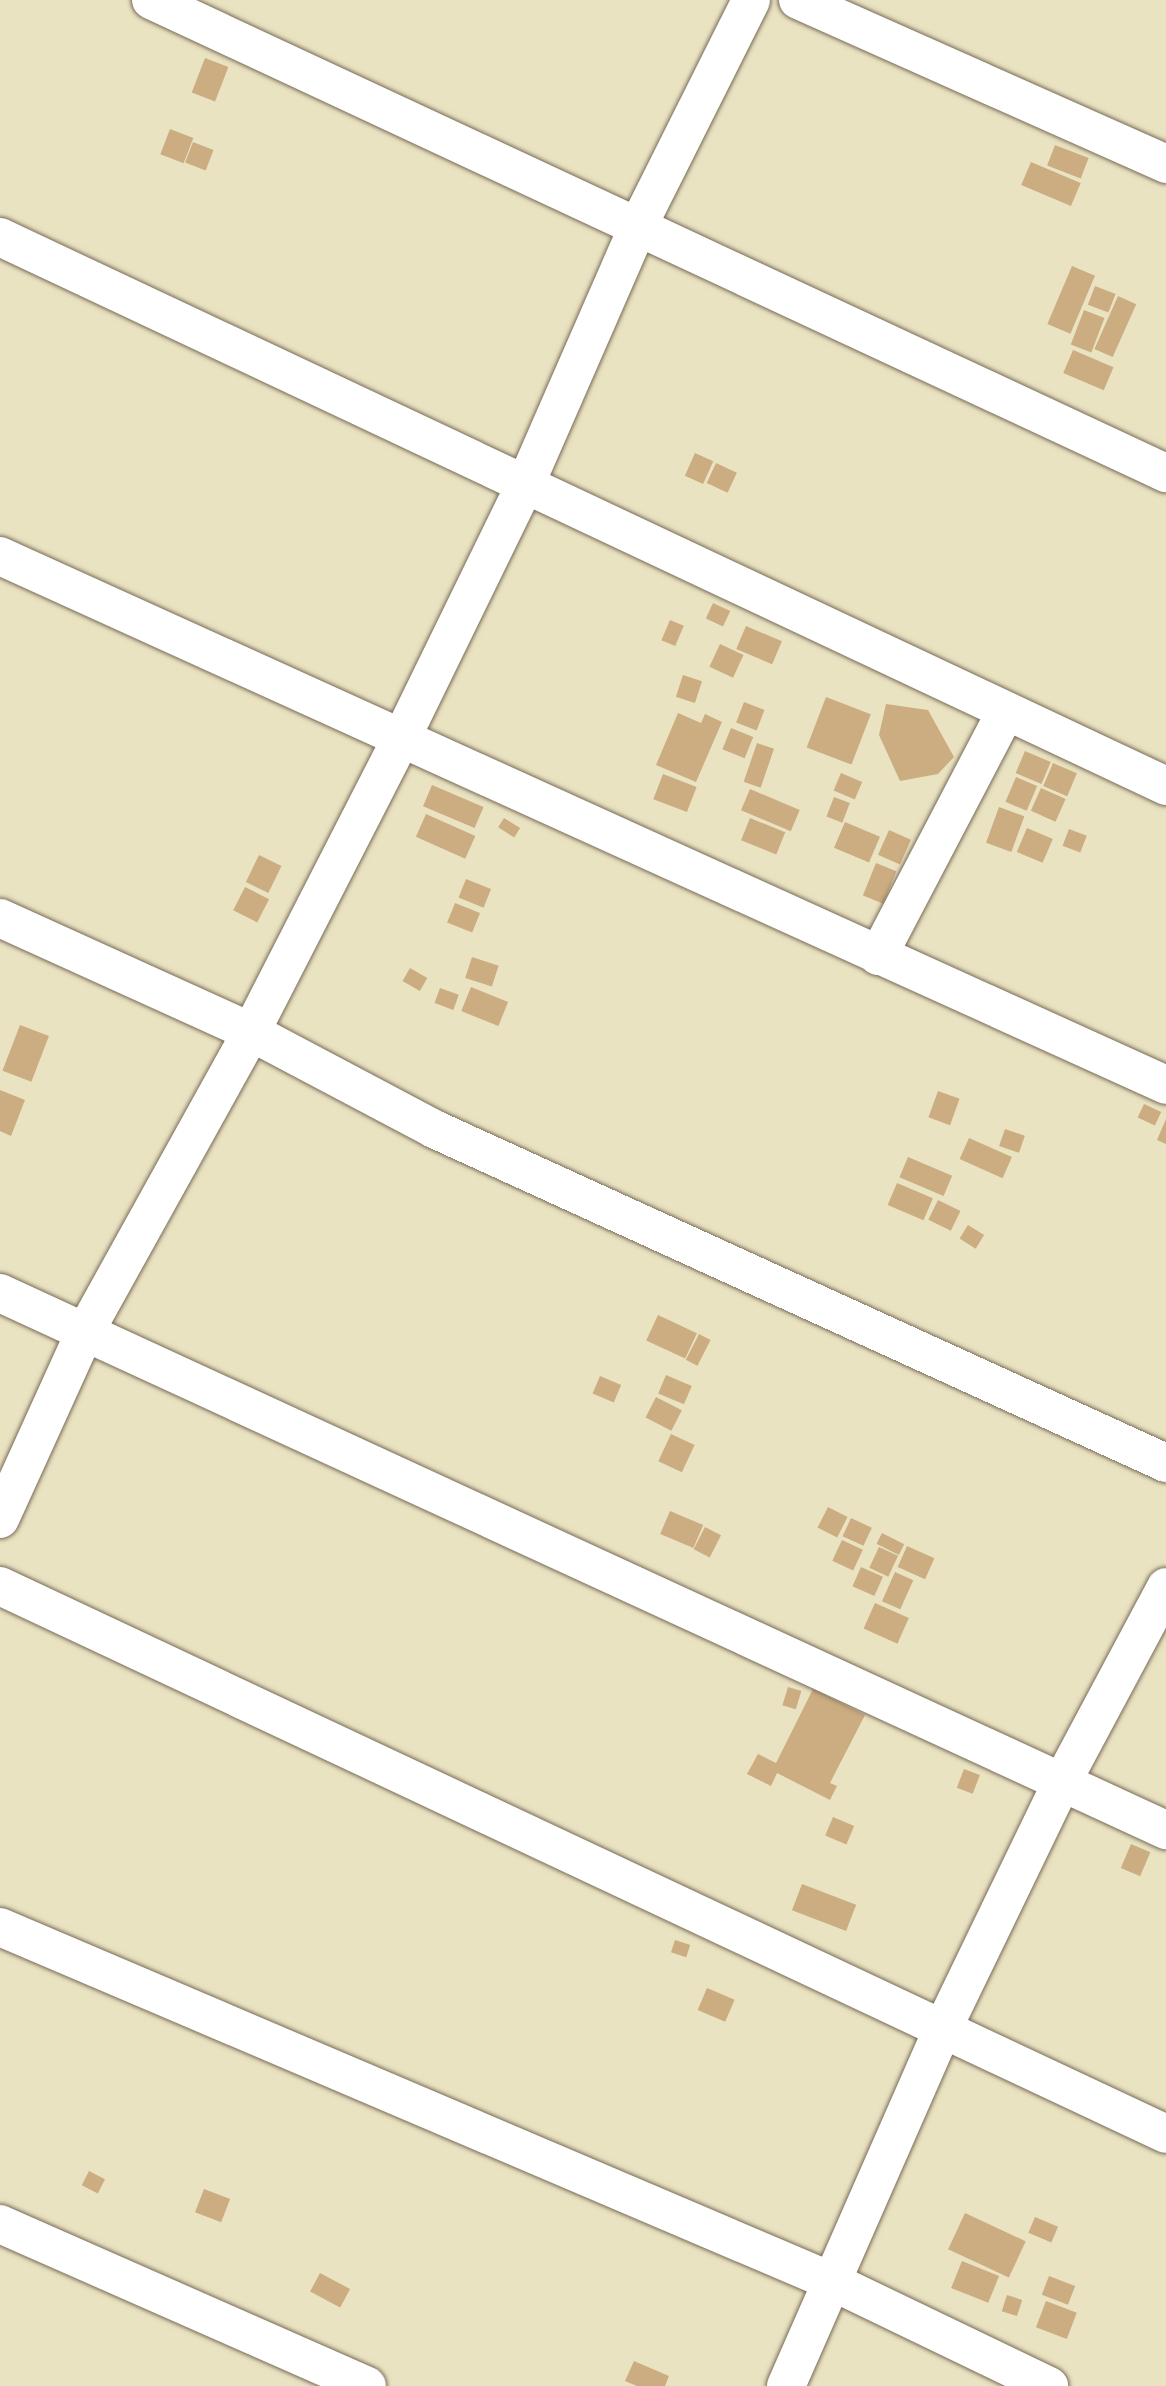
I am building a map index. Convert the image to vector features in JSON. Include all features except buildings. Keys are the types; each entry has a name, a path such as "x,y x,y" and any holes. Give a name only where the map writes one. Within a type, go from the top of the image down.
{"street":[{"path":"151,0 639,224 1166,473"},
{"path":"0,1519 85,1332 251,1032 404,735 526,483 639,224 751,0"},
{"path":"798,0 1166,164"},
{"path":"0,237 1166,786"},
{"path":"0,556 404,735 878,956 1166,1085"},
{"path":"878,956 1006,711"},
{"path":"0,918 251,1032 434,1129 1166,1463"},
{"path":"0,1293 1166,1830"},
{"path":"0,1586 1166,2134"},
{"path":"786,2386 943,2028 1062,1782 1166,1587"},
{"path":"0,1927 833,2282 1049,2386"},
{"path":"0,2224 367,2386"}]}
